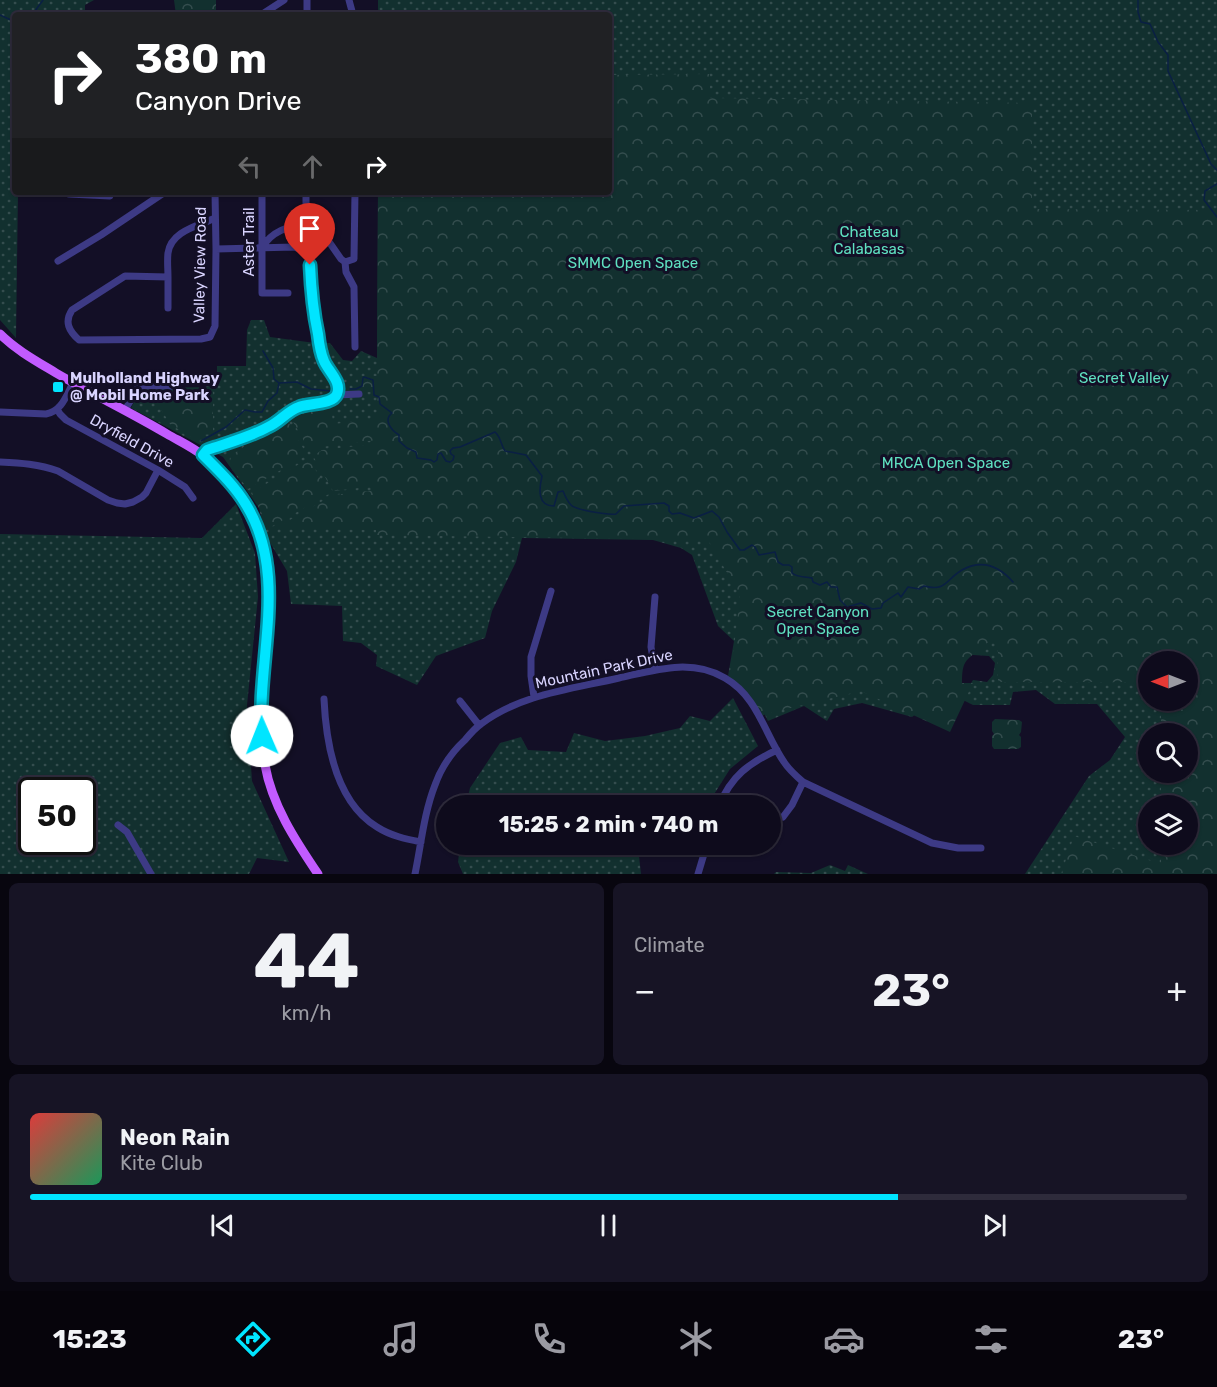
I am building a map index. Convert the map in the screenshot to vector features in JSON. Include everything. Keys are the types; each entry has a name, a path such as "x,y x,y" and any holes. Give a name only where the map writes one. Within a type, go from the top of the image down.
{"main road":[{"path":"0,334 13,346 73,383 203,455 229,481 254,518 263,543 268,571 269,597 261,723 264,764 278,806 318,874"}],"street":[{"path":"266,12 284,0"},
{"path":"58,261 161,195"},
{"name":"Valley View Road","path":"168,277 125,276 72,310 68,325 70,331 79,340 210,337 215,326 216,249 212,195"},
{"name":"Aster Trail","path":"262,195 262,293 288,293"},
{"path":"306,195 306,223"},
{"path":"262,248 270,237 289,227 306,223 325,236 340,260 345,262 355,258 355,195"},
{"path":"168,308 168,252 172,242 180,233 215,219"},
{"path":"203,455 207,450 269,427 298,407 332,400 337,395 338,389 337,382 327,368 320,350 311,294 310,265 305,251 294,246 216,249"},
{"path":"345,262 346,272 354,287 355,347"},
{"path":"0,412 52,413 62,405 73,383"},
{"path":"125,410 139,386 178,386"},
{"path":"337,395 359,394"},
{"name":"Dryfield Drive","path":"57,410 66,420 185,487 193,498"},
{"path":"0,462 41,465 50,468 108,500 125,504 133,502 146,493 158,470"},
{"path":"534,697 531,657 551,591"},
{"path":"655,597 651,647 655,670"},
{"name":"Mountain Park Drive","path":"415,874 435,784 442,769 479,725 511,706 534,697 655,670 684,666 698,667 713,672 738,686 751,700 784,762 803,782 932,843 958,848 981,848"},
{"path":"324,699 326,729 331,754 351,801 367,820 378,827 402,838 421,842"},
{"path":"460,700 479,725"},
{"path":"725,795 744,768 777,750"},
{"path":"783,817 792,805 803,782"},
{"path":"118,825 127,832 151,874"},
{"path":"698,874 704,855"}],"green space":[{"path":"0,0 94,0 85,5 85,12 12,12 12,195 18,195 16,338 0,320"},
{"path":"174,0 216,0 216,12 176,12"},
{"path":"378,0 1217,0 1217,874 1025,874 1089,776 1110,760 1125,737 1097,704 1055,704 1036,690 1013,692 1010,705 973,705 961,699 973,680 987,682 993,675 995,663 989,656 973,655 966,651 945,691 912,717 862,703 834,709 827,721 804,706 768,721 754,693 728,676 734,641 718,626 692,555 681,548 653,540 522,538 516,562 492,611 485,638 436,656 417,685 376,666 377,655 361,643 343,641 342,606 291,604 287,571 266,536 259,508 223,457 131,408 142,388 190,389 217,385 217,366 246,366 247,330 251,320 264,320 270,337 330,343 343,360 352,361 361,351 377,358 378,195 612,195 612,12 378,12"},
{"path":"710,74 710,98 1032,103 1032,209 1217,210 1217,874 1061,874 1074,836 1161,864 1161,855 1198,855 1198,795 1161,795 1161,783 1198,783 1198,723 1161,723 1161,711 1198,711 1198,651 1138,651 1138,682 998,682 998,643 987,643 964,665 962,683 973,683 950,732 861,691 760,717 755,707 728,681 731,674 740,595 708,540 376,535 376,530 276,528 333,495 377,490 376,486 333,491 313,456 322,450 376,444 377,440 321,447 311,453 289,415 299,409 331,403 333,424 377,419 377,392 358,392 358,376 377,376 378,195 612,195 612,75"},
{"path":"213,387 213,434 202,435 195,439 171,425 145,388"},
{"path":"286,418 307,455 248,489 229,465 231,457 258,435 280,427"},
{"path":"309,458 329,494 269,528 251,493"},
{"path":"236,504 255,553 258,597 247,705 252,781 289,862 257,858 249,874 0,874 0,534 202,538"},
{"path":"733,698 758,746 730,769 714,795 468,795 470,788 500,743 521,737 528,750 566,752 574,733 605,741 645,736 680,728 690,716 710,721"},
{"path":"995,719 1022,722 1019,735 1021,747 994,749 992,722"},
{"path":"459,855 639,855 641,874 463,874 458,862"},
{"path":"830,865 845,871 848,865 868,874 774,874 776,872 811,873"}],"waterway":[{"path":"34,12 43,0"},
{"path":"1138,0 1141,22 1150,24 1158,42 1168,55 1168,71 1211,164 1217,170"},
{"path":"0,15 12,21"},
{"path":"1217,184 1205,191 1204,200 1217,217"},
{"path":"263,351 273,368 274,379 279,383"},
{"path":"350,389 362,386 364,377 373,380 374,395 379,397 380,404 392,413 388,419 389,425 399,435 399,441 416,452 417,458 434,462 441,453 446,461 450,462 454,456 450,451 453,448 495,432 505,451 526,455 542,476 540,496 548,505 554,506 558,492 563,491 568,502 574,507 599,513 616,514 624,506 664,503 669,506 672,514 680,513 694,518 712,511 719,517 740,550 752,545 759,555 775,552 778,562 792,567 794,575 812,578 813,582 820,585 827,582 831,587 837,587 840,600 847,607 861,603 872,609 881,608 883,603 898,593 901,597 908,587 919,589 924,586 942,586 962,570 976,565 996,568 1013,582"},
{"path":"201,441 226,427 245,410 262,412 268,401 277,393 279,383 297,382 311,389 331,391"}],"place":[{"name":"Mulholland Highway @ Mobil Home Park","path":"58,387"}],"route":[{"path":"262,736 261,706 269,597 268,571 263,543 254,518 240,495 203,455 207,450 264,430 298,407 332,400 337,395 337,382 327,368 320,350 311,294 310,265"}],"park label":[{"name":"Chateau Calabasas","path":"869,240"},
{"name":"SMMC Open Space","path":"633,263"},
{"name":"Secret Valley","path":"1124,378"},
{"name":"MRCA Open Space","path":"946,463"},
{"name":"Secret Canyon Open Space","path":"818,620"}]}
